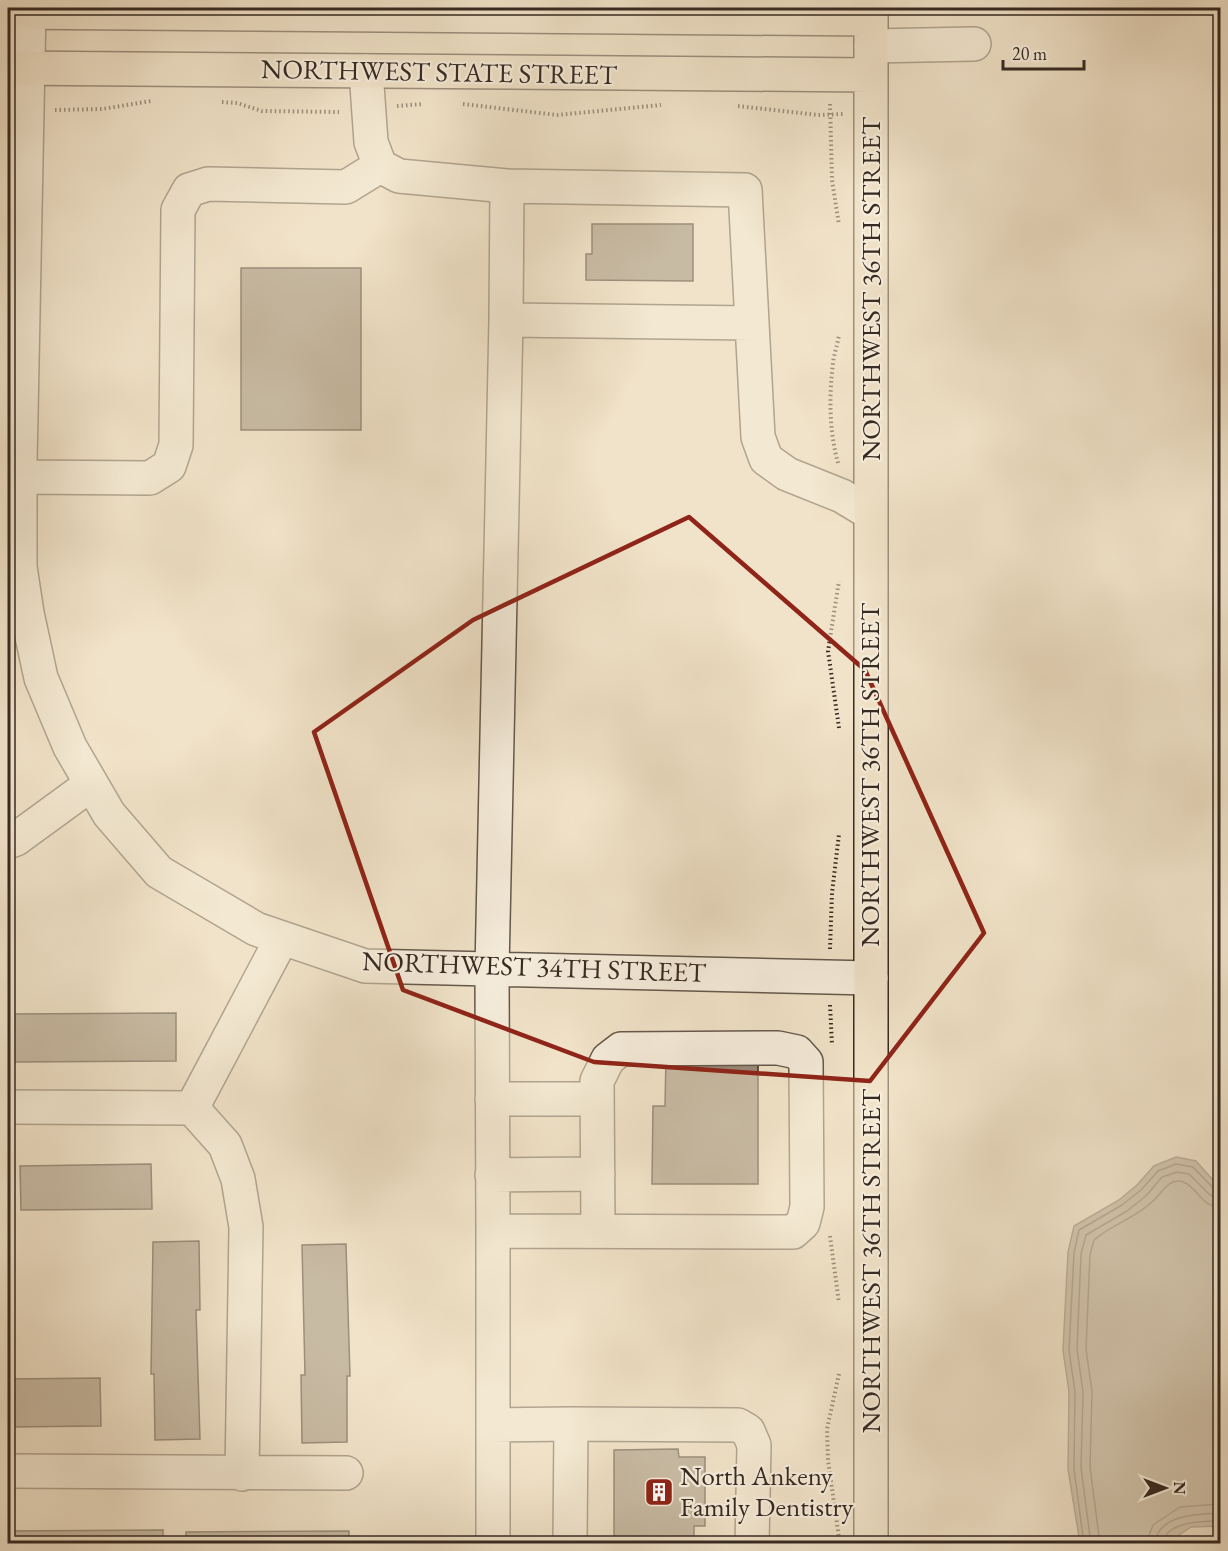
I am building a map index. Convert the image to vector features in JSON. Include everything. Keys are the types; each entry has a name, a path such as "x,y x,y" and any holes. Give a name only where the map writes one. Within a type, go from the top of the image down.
{"main road":[{"name":"NORTHWEST STATE STREET","path":"22,10 871,37"},
{"name":"NORTHWEST STATE STREET","path":"18,68 832,76 871,37"},
{"name":"NORTHWEST 36TH STREET","path":"871,37 871,1544"}],"street":[{"name":"NORTHWEST 34TH STREET","path":"22,10 18,68 28,111 16,469 20,567 41,678 90,785 109,814 159,872 256,929 365,966 831,975 871,978"},
{"path":"871,37 974,44"},
{"path":"366,71 371,142 380,166 399,176 507,186 746,190 758,437 766,459 787,474 842,496 870,513"},
{"path":"16,469 150,478 169,466 176,445 178,210 189,190 208,184 345,186 380,166"},
{"path":"493,1544 492,969 507,320 507,186"},
{"path":"507,320 752,323"},
{"path":"8,842 16,839 90,785"},
{"path":"192,1108 282,938"},
{"path":"494,1231 794,1232 803,1223 807,1207 807,1062 797,1052 778,1048 621,1049 608,1059 597,1081 597,1231"},
{"path":"492,1099 597,1099"},
{"path":"8,1107 192,1108 225,1145 238,1179 246,1227 242,1474"},
{"path":"492,1175 598,1174"},
{"path":"570,1544 571,1424"},
{"path":"494,1425 738,1425 748,1431 754,1444 752,1544"},
{"path":"8,1472 345,1473"}],"path":[{"path":"832,76 830,114 832,180 839,227"},
{"path":"28,111 102,109 162,101"},
{"path":"219,102 237,103 262,111 369,110 428,104"},
{"path":"458,104 557,115 669,105"},
{"path":"736,106 818,115 871,114"},
{"path":"839,329 832,369 831,436 842,496"},
{"path":"840,576 828,651 841,736"},
{"path":"833,1056 830,1014 830,928 840,824"},
{"path":"830,1227 839,1312"},
{"path":"839,1369 827,1429 828,1460 839,1544"}],"highlighted area":[{"path":"689,517 865,670 984,933 870,1081 594,1062 403,990 314,732 473,620"}],"water":[{"path":"1176,1157 1196,1161 1220,1188 1220,1526 1191,1527 1167,1543 1080,1543 1068,1469 1069,1392 1063,1350 1068,1252 1074,1226 1119,1200 1154,1166"}],"building":[{"path":"592,224 693,224 693,281 586,280 586,254 592,254"},
{"path":"241,268 361,268 361,430 241,430"},
{"path":"176,1013 176,1061 11,1062 11,1014"},
{"path":"666,1056 758,1056 758,1184 652,1184 653,1106 665,1106"},
{"path":"151,1164 152,1209 21,1210 20,1166"},
{"path":"199,1241 200,1310 196,1310 200,1439 155,1440 154,1374 151,1374 153,1242"},
{"path":"346,1244 350,1376 347,1376 347,1442 302,1443 301,1375 305,1375 302,1245"},
{"path":"100,1378 101,1426 8,1427 8,1379"},
{"name":"North Ankeny Family Dentistry","path":"678,1449 679,1457 705,1457 705,1526 694,1526 694,1544 614,1544 614,1450"},
{"path":"163,1530 163,1544 8,1544 8,1531"},
{"path":"349,1531 349,1544 186,1544 186,1532"}],"place":[{"name":"North Ankeny Family Dentistry","path":"659,1492"}]}
